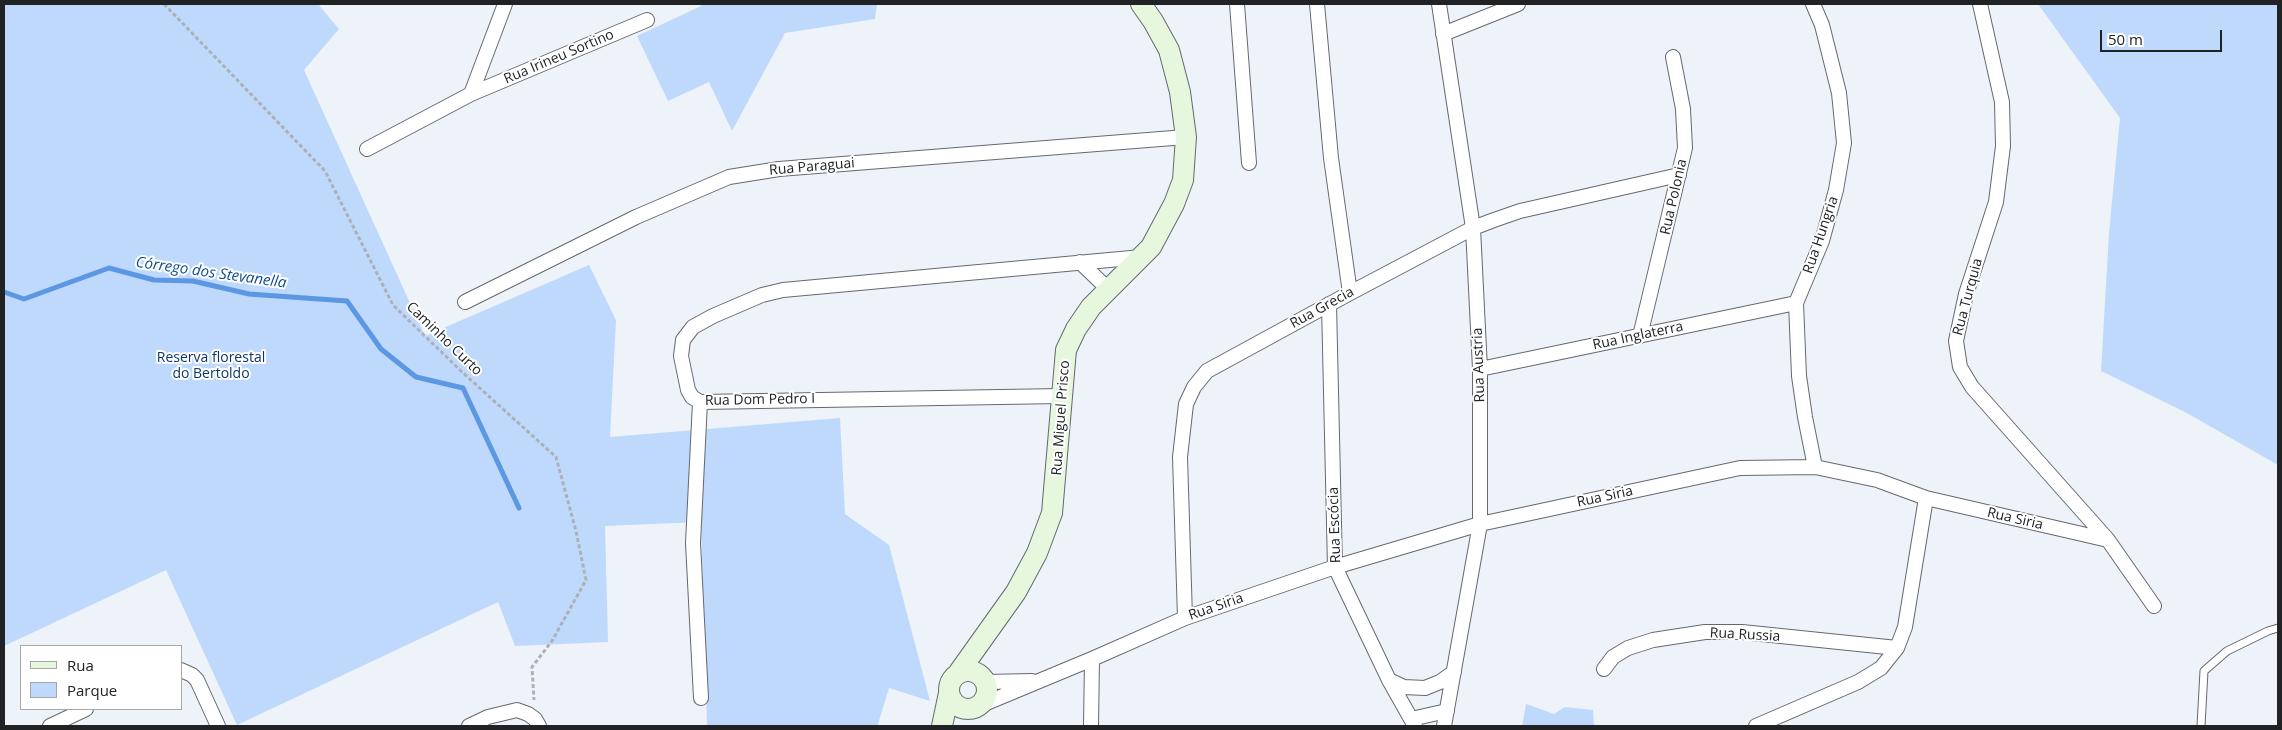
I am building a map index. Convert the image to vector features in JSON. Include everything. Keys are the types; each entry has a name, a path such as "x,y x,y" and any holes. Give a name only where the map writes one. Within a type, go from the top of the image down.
{"street":[{"path":"470,94 505,4"},
{"name":"Rua Miguel Prisco","path":"942,726 950,681 959,672 1016,592 1037,553 1052,513 1057,475 1061,396 1066,350 1076,329 1091,308 1152,247 1183,180 1186,137 1180,92 1169,50 1153,20 1141,4"},
{"path":"1237,4 1249,163"},
{"path":"1317,4 1331,158 1350,292"},
{"name":"Rua Austria","path":"1439,4 1473,228 1480,370 1480,524 1444,726"},
{"path":"1443,34 1518,4"},
{"name":"Rua Hungria","path":"1812,4 1822,25 1839,93 1844,142 1836,190 1822,241 1796,303 1800,376 1805,417 1815,467"},
{"name":"Rua Turquia","path":"1980,4 2002,102 2003,146 1996,202 1966,294 1956,341 1960,367 1972,387 2108,540"},
{"name":"Rua Irineu Sortino","path":"367,149 470,94 647,20"},
{"name":"Rua Polonia","path":"1640,336 1685,148 1683,109 1673,57"},
{"name":"Rua Paraguai","path":"465,302 636,217 730,177 778,169 1186,137"},
{"name":"Rua Grecia","path":"1185,618 1180,457 1186,404 1194,387 1207,371 1350,292 1473,228 1520,211 1679,176"},
{"name":"Rua Dom Pedro I","path":"1061,396 700,402 692,397 688,390 681,356 683,340 693,328 713,316 762,295 783,290 1143,257"},
{"path":"1080,262 1109,290"},
{"name":"Rua Inglaterra","path":"1480,370 1796,303"},
{"name":"Rua Escócia","path":"1329,304 1335,567 1389,680 1413,723"},
{"path":"700,402 692,543 701,698"},
{"name":"Rua Siria","path":"976,707 1185,618 1335,567 1480,524 1740,468 1815,467 1877,480 1926,498 2108,540"},
{"path":"1756,726 1858,682 1881,668 1897,648 1905,627 1926,498"},
{"path":"2108,540 2154,606"},
{"name":"Rua Miguel Prisco","path":"961,726 987,695 984,679 993,626"},
{"name":"Rua Russia","path":"1604,670 1613,657 1628,648 1653,640 1706,632 1742,632 1897,648"},
{"path":"1091,726 1092,659"},
{"path":"182,670 192,675 197,680 218,726"},
{"path":"959,672 971,670 984,679"},
{"path":"1389,680 1404,687 1425,688 1440,682 1454,672"},
{"name":"Rua Siria","path":"984,679 1040,681"},
{"path":"949,693 950,699 960,708 976,707"},
{"path":"50,726 84,710"},
{"path":"469,726 496,715 517,710 528,714 537,722"},
{"path":"1413,723 1447,711"}],"lane":[{"path":"2201,726 2204,671 2227,650 2278,628"}],"path":[{"name":"Caminho Curto","path":"164,4 325,171 393,305 462,372 556,457 576,531 586,580 552,641 532,668 537,722"}],"green space":[{"name":"Reserva florestal do Bertoldo","path":"4,4 318,4 339,29 304,70 425,336 589,265 616,320 610,437 840,418 845,514 889,545 930,701 889,688 878,724 880,726 707,726 701,522 605,526 608,642 515,646 498,602 237,725 166,570 4,646"},
{"path":"700,4 877,4 875,19 785,33 732,131 709,82 668,101 637,36 701,6"},
{"path":"2038,4 2278,4 2278,465 2185,412 2101,371 2109,233 2120,118"},
{"path":"1526,704 1554,714 1565,707 1593,710 1594,726 1522,726"}],"waterway":[{"name":"Córrego dos Stevanella","path":"4,292 24,299 109,268 154,280 193,281 249,294 347,301 381,349 416,377 463,388 519,508"}]}
